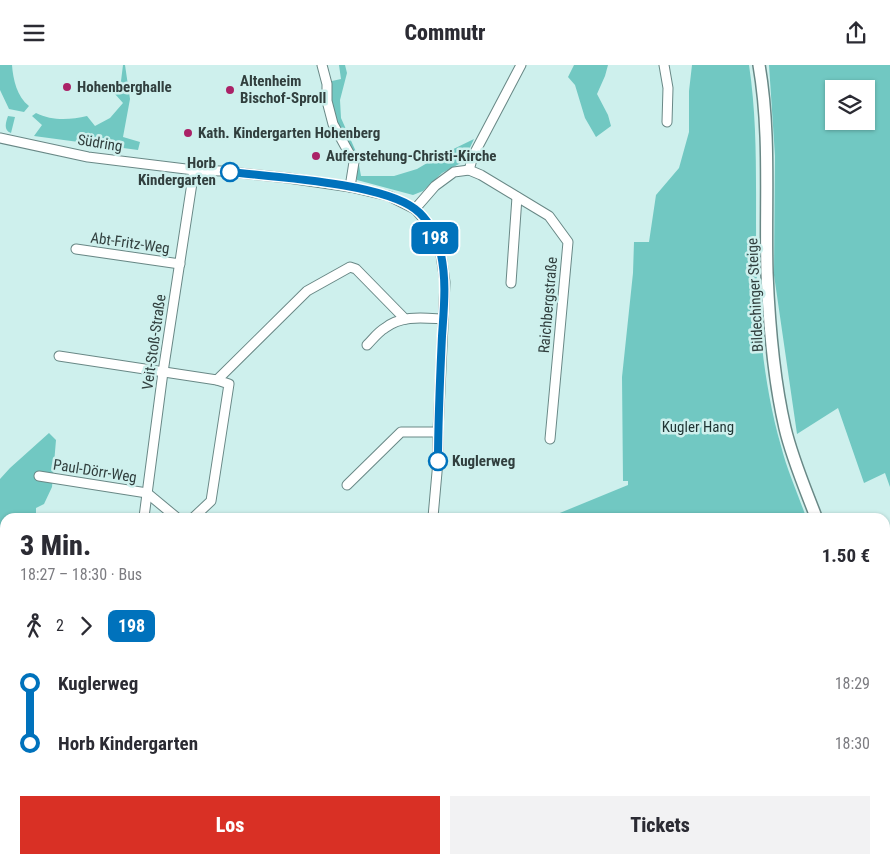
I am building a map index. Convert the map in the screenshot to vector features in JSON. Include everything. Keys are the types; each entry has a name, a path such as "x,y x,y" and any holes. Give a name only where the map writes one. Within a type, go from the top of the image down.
{"street":[{"path":"322,65 327,84 327,101 333,124 354,162 350,187"},
{"path":"415,209 435,186 454,172 470,170 473,156 521,65"},
{"path":"664,65 668,88 667,122"},
{"name":"Bildechinger Steige","path":"759,65 764,97 766,135 768,275 773,353 785,428 815,513"},
{"name":"Südring","path":"0,138 88,157 194,171 221,171 288,178 350,187 389,196 415,209 429,225 440,248 445,282 438,461 433,513"},
{"name":"Raichbergstraße","path":"470,170 549,216 568,242 550,439"},
{"name":"Veit-Stoß-Straße","path":"144,513 163,372 194,171"},
{"path":"511,283 517,197"},
{"name":"Abt-Fritz-Weg","path":"76,249 180,264"},
{"path":"217,379 307,291 350,267 356,269 405,319"},
{"path":"368,345 385,327 405,319 416,317 443,319"},
{"path":"60,356 217,379 229,384 211,501 198,513"},
{"path":"347,485 401,431 438,432"},
{"name":"Paul-Dörr-Weg","path":"39,476 147,493"},
{"path":"147,493 171,513"}],"green space":[{"path":"0,65 12,65 16,87 21,98 29,106 24,112 9,109 0,90"},
{"path":"123,65 125,65 130,99 123,137 140,142 138,150 34,136 42,125 32,116 36,113 42,116 61,119 87,116 95,126 110,118 123,103 115,94 121,81"},
{"path":"339,65 345,65 347,73 340,100 341,118 357,154 361,176 394,176 417,169 474,139 464,160 442,173 423,191 413,195 357,180 355,155 336,122 332,104 332,81 341,79"},
{"path":"574,65 608,65 597,94 608,115 611,126 596,137 585,118 575,85 568,77"},
{"name":"Kugler Hang","path":"692,65 749,65 756,147 757,285 764,366 771,407 783,455 804,513 560,513 628,485 628,481 623,481 622,377 633,273 634,242 649,242 656,195 679,168 689,132 689,91"},
{"path":"769,65 890,65 890,487 885,473 864,483 838,408 797,434 774,275 775,156"},
{"path":"8,116 15,117 11,133 6,128"},
{"path":"49,433 56,440 52,487 44,504 36,508 36,513 0,513 0,479"}],"bus line":[{"name":"198","path":"230,172 317,182 389,196 415,209 429,225 440,248 445,282 438,461"}],"place":[{"name":"Hohenberghalle","path":"67,87"},
{"name":"Altenheim Bischof-Sproll","path":"230,90"},
{"name":"Kath. Kindergarten Hohenberg","path":"188,133"},
{"name":"Auferstehung-Christi-Kirche","path":"316,156"},
{"name":"Horb Kindergarten","path":"230,172"},
{"name":"Kuglerweg","path":"438,461"}]}
